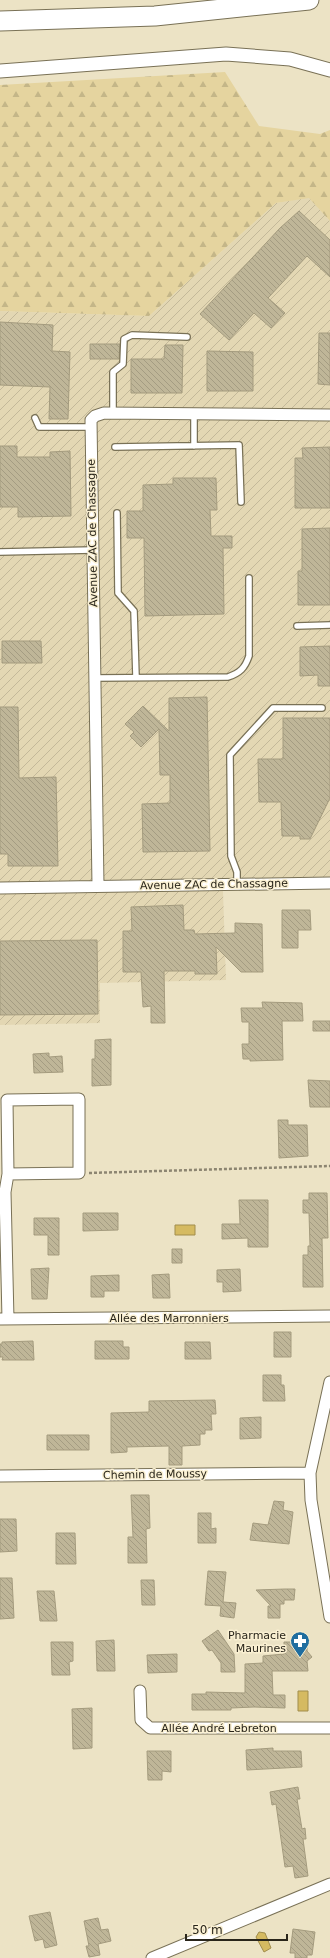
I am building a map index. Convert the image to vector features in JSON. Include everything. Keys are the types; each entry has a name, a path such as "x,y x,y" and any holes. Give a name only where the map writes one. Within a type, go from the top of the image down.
{"highway":[{"path":"0,21 155,16 309,0"}],"street":[{"path":"0,71 226,54 290,59 330,70"},
{"path":"90,427 91,420 95,416 104,413 330,415"},
{"name":"Avenue ZAC de Chassagne","path":"90,427 98,886"},
{"name":"Avenue ZAC de Chassagne","path":"0,888 330,883"},
{"name":"Allée des Marronniers","path":"79,1173 79,1099 7,1100 8,1174 5,1192 4,1319 330,1316"},
{"path":"8,1174 79,1173"},
{"path":"330,1382 329,1395 310,1473 311,1500 327,1572 330,1617"},
{"name":"Chemin de Moussy","path":"0,1476 310,1473"},
{"name":"Allée André Lebreton","path":"140,1691 141,1720 150,1728 330,1728"},
{"path":"152,1958 330,1884"}],"lane":[{"path":"113,414 113,372 123,364 124,339 132,335 187,337"},
{"path":"194,414 194,446"},
{"path":"35,418 39,427 90,427"},
{"path":"115,447 239,445 241,502"},
{"path":"117,514 118,593 134,611 136,678"},
{"path":"0,552 92,550"},
{"path":"95,678 228,678 238,673 245,666 249,656 249,578"},
{"path":"297,626 330,625"},
{"path":"237,884 237,872 231,856 230,755 273,708 322,708"}],"path":[{"path":"79,1173 330,1166"}],"shaded area":[{"path":"309,197 330,221 330,889 223,891 226,980 100,983 100,1023 0,1025 0,311 149,316 276,203"},
{"path":"175,1225 195,1225 195,1235 175,1235"},
{"path":"298,1691 308,1691 308,1711 298,1711"},
{"path":"259,1932 265,1933 271,1948 264,1952 256,1937"}],"green space":[{"path":"225,72 259,126 320,134 330,130 330,221 309,198 276,203 149,316 0,311 0,85"}],"building":[{"path":"299,211 330,240 330,277 307,256 268,298 285,313 271,328 254,313 229,340 200,314 280,228"},
{"path":"0,322 53,325 52,351 70,352 68,419 49,419 50,387 0,385"},
{"path":"319,333 330,333 330,385 318,384"},
{"path":"90,344 120,344 119,359 90,359"},
{"path":"165,345 183,345 182,393 131,393 131,359 164,359"},
{"path":"207,351 253,352 253,391 207,391"},
{"path":"0,446 17,446 17,457 50,457 50,452 70,451 71,516 18,517 18,507 0,507"},
{"path":"330,447 330,508 295,508 295,458 303,458 302,448"},
{"path":"173,478 216,478 217,510 210,510 211,536 232,536 232,548 223,548 224,614 145,616 144,538 127,538 127,511 143,511 143,485 173,484"},
{"path":"330,528 330,605 298,605 298,571 302,571 302,529"},
{"path":"2,641 41,641 42,663 2,663"},
{"path":"330,646 330,686 318,686 318,675 300,676 300,647"},
{"path":"207,697 210,851 143,852 142,804 170,803 170,775 160,775 159,729 141,747 130,736 134,732 125,724 143,706 169,731 169,698"},
{"path":"0,707 18,707 19,778 56,777 58,866 8,866 8,854 0,854"},
{"path":"283,718 330,718 330,798 310,839 300,839 300,836 282,836 281,802 259,802 258,759 283,759"},
{"path":"183,905 184,930 194,930 195,934 235,933 235,923 262,924 263,972 241,972 216,947 217,974 195,974 195,971 164,971 165,1023 151,1023 151,1006 143,1007 141,972 123,972 123,931 132,931 131,907"},
{"path":"282,910 310,910 311,930 298,930 298,948 282,948"},
{"path":"97,940 98,1014 0,1015 0,941"},
{"path":"262,1002 302,1003 303,1021 282,1021 283,1060 250,1061 250,1059 243,1059 242,1044 249,1044 249,1022 242,1022 241,1008 263,1008"},
{"path":"313,1021 330,1021 330,1031 313,1031"},
{"path":"111,1039 111,1085 92,1086 92,1059 95,1059 95,1040"},
{"path":"49,1053 49,1057 62,1056 63,1072 34,1073 33,1054"},
{"path":"308,1080 330,1081 330,1107 310,1107"},
{"path":"278,1120 288,1120 288,1125 307,1125 308,1156 279,1158"},
{"path":"309,1193 327,1193 328,1238 322,1238 323,1287 303,1287 303,1255 308,1255 308,1246 310,1246 309,1213 303,1213 303,1200 309,1200"},
{"path":"239,1200 268,1200 268,1247 248,1247 248,1238 222,1239 222,1224 240,1224"},
{"path":"83,1213 118,1213 118,1230 83,1231"},
{"path":"34,1218 59,1218 59,1255 48,1255 48,1235 34,1235"},
{"path":"172,1249 182,1249 182,1263 172,1263"},
{"path":"49,1268 47,1299 32,1299 31,1269"},
{"path":"240,1269 241,1291 223,1292 223,1282 217,1282 217,1270"},
{"path":"169,1274 170,1298 153,1298 152,1275"},
{"path":"119,1275 119,1291 104,1291 104,1297 91,1297 91,1276"},
{"path":"274,1332 291,1332 291,1357 274,1357"},
{"path":"33,1341 34,1360 2,1360 3,1357 0,1357 0,1344 2,1344 2,1342"},
{"path":"95,1341 123,1341 123,1347 129,1347 129,1359 95,1359"},
{"path":"185,1342 210,1342 211,1359 185,1359"},
{"path":"263,1375 281,1375 281,1385 284,1385 285,1401 263,1401"},
{"path":"215,1400 216,1414 211,1414 212,1430 205,1430 205,1434 200,1434 200,1445 182,1446 182,1465 169,1465 169,1446 127,1447 127,1452 111,1453 111,1413 149,1412 149,1401"},
{"path":"261,1417 261,1438 240,1439 240,1418"},
{"path":"47,1435 89,1435 89,1450 47,1450"},
{"path":"131,1495 149,1495 150,1528 146,1529 147,1563 128,1563 128,1537 133,1537"},
{"path":"274,1501 284,1502 283,1510 293,1512 289,1544 250,1540 253,1523 268,1525"},
{"path":"198,1513 211,1513 211,1529 216,1528 216,1543 198,1543"},
{"path":"0,1519 16,1519 17,1551 0,1552"},
{"path":"56,1533 75,1533 76,1564 56,1564"},
{"path":"208,1571 226,1572 223,1602 236,1603 234,1618 220,1616 221,1606 205,1605"},
{"path":"0,1578 12,1578 14,1618 0,1619"},
{"path":"141,1580 154,1580 155,1605 142,1605"},
{"path":"295,1589 294,1600 284,1600 284,1604 280,1604 280,1618 268,1618 268,1606 271,1606 256,1590"},
{"path":"37,1591 54,1591 57,1621 40,1621"},
{"path":"218,1630 234,1654 235,1672 221,1672 221,1663 212,1650 209,1651 202,1641"},
{"path":"114,1640 115,1671 97,1671 96,1641"},
{"path":"51,1642 73,1642 73,1661 69,1662 70,1675 52,1675"},
{"path":"284,1642 307,1642 307,1651 312,1657 307,1661 308,1671 272,1671 273,1695 285,1695 285,1708 254,1707 231,1708 231,1710 192,1710 192,1694 206,1694 206,1692 245,1693 245,1664 263,1663 263,1656 284,1654"},
{"path":"177,1654 177,1672 148,1673 147,1655"},
{"path":"92,1708 92,1748 73,1749 72,1709"},
{"path":"273,1748 273,1751 301,1751 302,1767 247,1770 246,1750"},
{"path":"147,1751 171,1751 171,1772 162,1771 162,1780 148,1780"},
{"path":"298,1787 300,1799 297,1799 302,1829 305,1828 306,1839 303,1839 308,1876 295,1878 293,1866 285,1867 276,1804 272,1805 270,1792"},
{"path":"50,1912 57,1945 45,1948 43,1939 35,1941 29,1916"},
{"path":"98,1918 101,1930 108,1929 111,1941 98,1944 100,1955 89,1957 86,1946 89,1946 84,1921"},
{"path":"293,1929 315,1932 312,1955 307,1955 307,1958 295,1958 295,1953 290,1953"}],"place":[{"name":"Pharmacie Maurines","path":"300,1658"}]}
